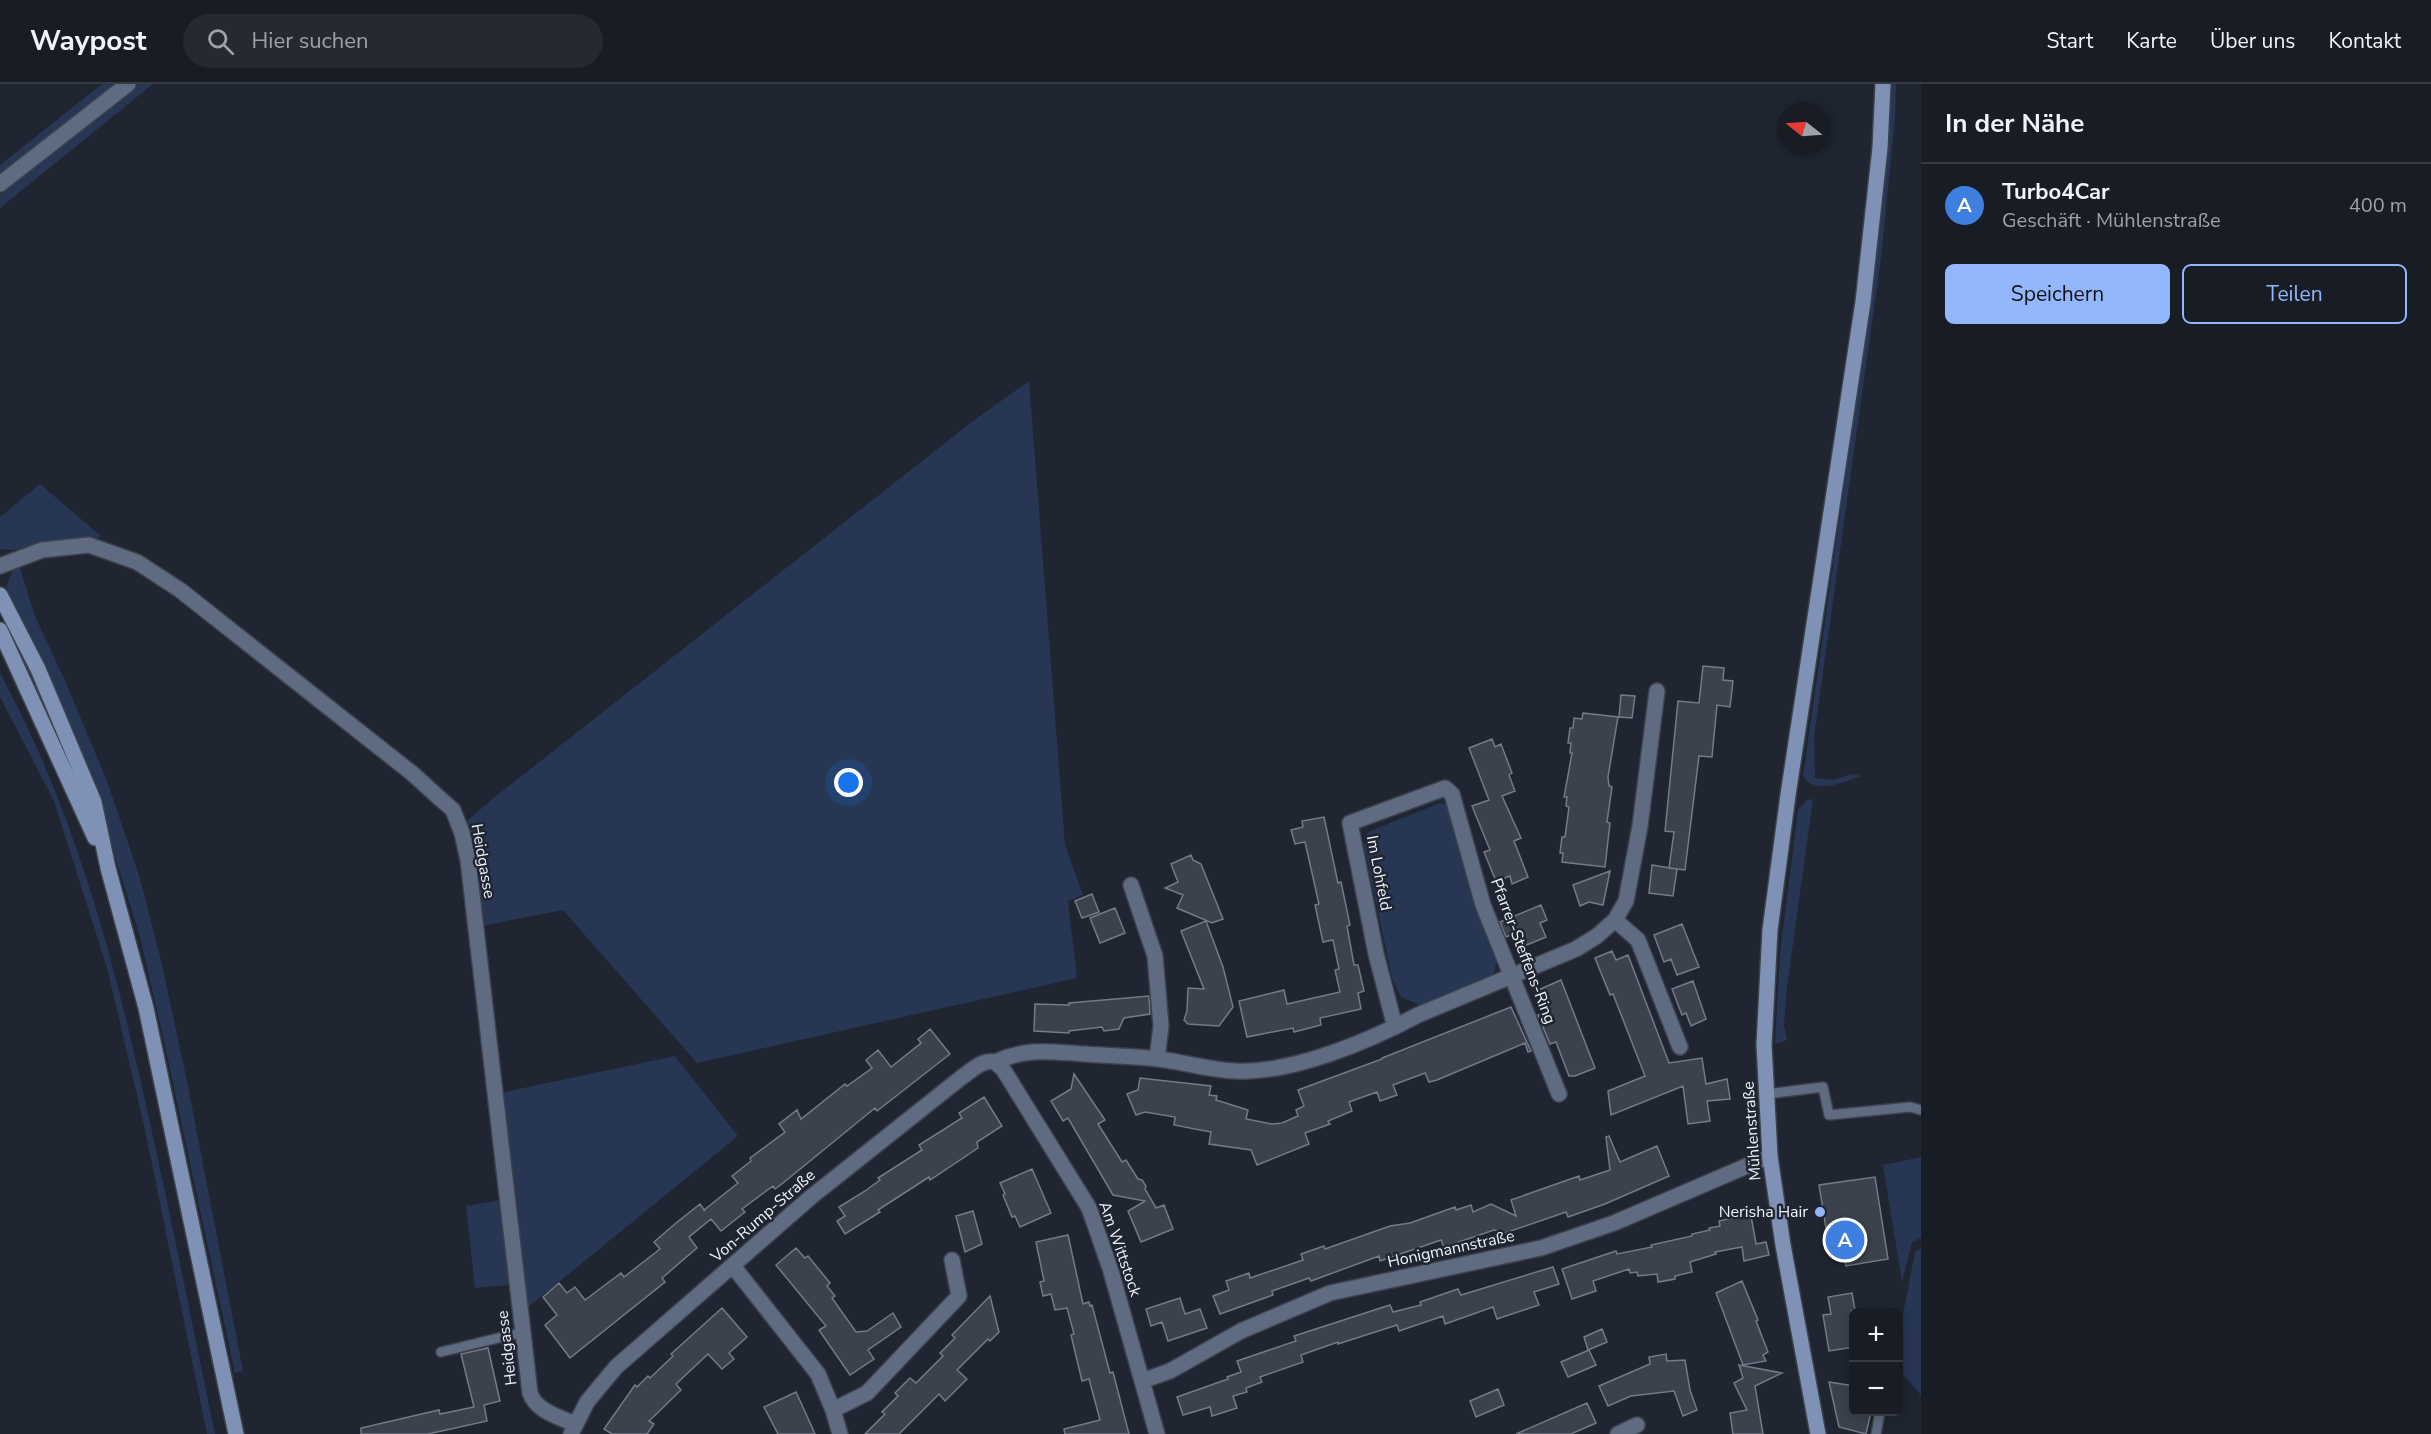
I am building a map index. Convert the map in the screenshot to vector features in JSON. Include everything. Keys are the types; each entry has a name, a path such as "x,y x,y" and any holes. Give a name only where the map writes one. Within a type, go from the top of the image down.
{"main road":[{"name":"Mühlenstraße","path":"1818,1434 1783,1245 1770,1156 1764,1045 1770,930 1788,795 1863,302 1881,148 1883,84"},
{"path":"0,595 38,669 93,802 108,868 146,1008 236,1434"},
{"path":"0,630 108,868"}],"street":[{"path":"0,184 128,84"},
{"name":"Heidgasse","path":"0,566 42,550 89,544 137,561 180,590 413,774 453,810 462,833 468,860 533,1402 573,1429"},
{"path":"996,1062 1015,1053 1035,1051 1157,1059 1236,1071 1272,1068 1318,1058 1576,949 1597,936 1615,920 1626,900 1640,826 1657,691"},
{"name":"Pfarrer-Steffens-Ring","path":"1444,788 1452,794 1483,905 1559,1094"},
{"name":"Im Lohfeld","path":"1395,1027 1376,954 1350,823 1444,788"},
{"path":"1131,885 1155,956 1161,1026 1157,1059"},
{"path":"1615,920 1638,940 1680,1047"},
{"name":"Von-Rump-Straße","path":"573,1429 587,1402 616,1367 811,1197 962,1077 979,1065 989,1061 996,1062"},
{"name":"Am Wittstock","path":"996,1062 1003,1069 1089,1208 1110,1269 1157,1434"},
{"name":"Honigmannstraße","path":"1142,1381 1170,1371 1241,1331 1330,1293 1541,1248 1614,1223 1770,1156"},
{"path":"833,1410 867,1393 959,1296 952,1260"},
{"path":"733,1266 818,1374 840,1434"},
{"path":"1617,1434 1637,1425"}],"lane":[{"path":"1767,1094 1823,1088 1829,1115 1911,1107 1921,1110"},
{"path":"441,1352 523,1332"},
{"path":"1876,1434 1879,1416"}],"shaded area":[{"path":"102,84 115,84 0,173 0,165"},
{"path":"140,84 153,84 0,208 0,195"},
{"path":"1891,84 1896,84 1895,118 1881,258 1814,737 1815,778 1832,780 1853,774 1861,776 1838,784 1822,786 1808,782 1803,776 1870,304 1884,192"},
{"path":"1029,381 1065,845 1083,895 1068,901 1077,978 697,1063 563,910 482,926 467,821 973,421"},
{"path":"40,484 102,537 13,550 0,549 0,517"},
{"path":"19,565 35,616 107,781 139,875 161,960 187,1081 243,1371 235,1373 140,937 94,788 6,587 13,569"},
{"path":"0,673 26,724 70,830 105,939 155,1146 215,1434 207,1434 145,1130 107,968 54,801 0,697"},
{"path":"1813,799 1787,987 1784,1025 1787,1040 1775,1044 1780,953 1798,810 1807,800"},
{"path":"1440,803 1447,804 1497,957 1494,974 1420,1005 1401,997 1392,978 1364,845 1368,832"},
{"path":"675,1056 738,1136 527,1308 500,1093"},
{"path":"1921,1157 1921,1238 1912,1242 1902,1282 1883,1165"},
{"path":"501,1200 511,1285 475,1288 466,1206"},
{"path":"1921,1248 1921,1395 1903,1375 1903,1314 1915,1252"}],"building":[{"path":"1703,666 1724,668 1723,680 1733,681 1730,707 1717,705 1712,757 1699,756 1685,870 1669,868 1674,832 1665,831 1678,701 1699,703"},
{"path":"1621,695 1635,696 1632,718 1619,717"},
{"path":"1583,713 1618,717 1608,777 1609,786 1612,787 1607,822 1610,823 1605,867 1562,862 1563,853 1560,853 1562,837 1565,837 1569,807 1566,806 1567,797 1564,797 1572,753 1570,753 1571,743 1568,743 1570,728 1573,728 1574,718 1582,719"},
{"path":"1492,739 1495,747 1501,744 1512,773 1509,775 1515,791 1502,796 1521,838 1514,841 1528,877 1512,884 1510,876 1496,881 1484,852 1490,850 1472,806 1489,800 1469,748"},
{"path":"1324,817 1338,883 1341,882 1350,925 1347,926 1354,965 1358,965 1364,991 1358,993 1361,1009 1320,1018 1321,1025 1294,1032 1293,1028 1247,1037 1239,1001 1284,990 1287,1004 1340,992 1335,970 1339,969 1333,940 1323,942 1315,905 1319,904 1305,842 1295,844 1291,830 1303,827 1302,821"},
{"path":"1191,855 1193,860 1201,864 1223,919 1212,923 1177,908 1183,895 1165,888 1178,882 1171,864"},
{"path":"1652,865 1677,869 1673,896 1649,893"},
{"path":"1610,871 1603,905 1589,902 1580,906 1573,885"},
{"path":"1092,894 1099,912 1082,918 1075,901"},
{"path":"1541,905 1547,920 1540,923 1546,937 1517,949 1511,935 1506,937 1500,922"},
{"path":"1115,908 1125,933 1100,943 1090,918"},
{"path":"1206,921 1223,967 1233,1007 1219,1026 1188,1024 1184,1020 1187,1011 1188,988 1204,989 1181,931"},
{"path":"1682,924 1699,967 1677,975 1671,959 1664,962 1654,935"},
{"path":"1612,951 1616,960 1628,955 1669,1063 1702,1058 1706,1084 1727,1079 1730,1099 1707,1101 1710,1121 1688,1124 1683,1086 1611,1115 1608,1091 1645,1076 1613,994 1610,995 1595,958"},
{"path":"1561,980 1595,1068 1575,1076 1569,1076 1556,1042 1550,1044 1538,1015 1544,1012 1536,991"},
{"path":"1693,981 1706,1019 1691,1026 1686,1013 1682,1015 1672,989"},
{"path":"1149,996 1150,1014 1124,1018 1119,1029 1104,1031 1102,1027 1069,1031 1069,1033 1034,1031 1035,1004 1069,1005 1069,1003"},
{"path":"1511,1007 1531,1051 1528,1052 1525,1043 1437,1080 1429,1082 1425,1073 1393,1085 1397,1095 1380,1101 1377,1092 1349,1102 1352,1111 1328,1121 1330,1124 1305,1133 1309,1144 1257,1165 1251,1150 1209,1144 1211,1132 1174,1125 1175,1117 1145,1112 1136,1115 1127,1094 1138,1090 1140,1078 1211,1086 1209,1095 1217,1096 1216,1100 1248,1110 1246,1119 1272,1124 1282,1123 1298,1116 1296,1110 1304,1106 1298,1090"},
{"path":"930,1029 950,1054 877,1111 875,1108 775,1189 773,1186 742,1209 745,1212 721,1231 711,1219 689,1237 697,1248 662,1278 665,1282 570,1358 545,1325 557,1315 543,1297 559,1283 567,1293 575,1287 585,1300 621,1273 624,1277 660,1249 654,1242 700,1204 704,1210 738,1183 732,1176 751,1161 750,1158 785,1132 779,1124 797,1110 801,1119 845,1084 847,1086 872,1068 866,1060 878,1050 891,1067 921,1043 918,1039"},
{"path":"1074,1074 1105,1120 1098,1124 1122,1162 1126,1160 1138,1179 1142,1180 1156,1208 1164,1205 1173,1229 1141,1242 1128,1211 1145,1201 1113,1195 1068,1118 1063,1121 1051,1101 1071,1089"},
{"path":"984,1097 1002,1126 977,1142 978,1148 930,1180 929,1177 845,1234 837,1221 845,1216 839,1207 880,1180 878,1178 922,1150 919,1145 962,1118 959,1113"},
{"path":"1609,1136 1620,1162 1657,1146 1669,1176 1605,1204 1568,1217 1566,1212 1505,1233 1494,1230 1444,1247 1441,1240 1380,1261 1379,1256 1311,1281 1309,1278 1272,1291 1273,1295 1220,1314 1213,1296 1229,1290 1226,1281 1249,1273 1250,1278 1303,1260 1301,1254 1324,1246 1325,1249 1390,1226 1410,1223 1455,1207 1456,1210 1471,1205 1473,1212 1491,1204 1516,1216 1511,1200 1579,1176 1580,1180 1610,1170 1606,1137"},
{"path":"1032,1169 1051,1213 1020,1227 1015,1216 1012,1217 1000,1183"},
{"path":"1875,1177 1888,1259 1846,1266 1842,1243 1827,1234 1819,1185"},
{"path":"1750,1210 1756,1244 1766,1242 1769,1255 1744,1261 1742,1247 1715,1252 1716,1254 1690,1262 1692,1272 1675,1276 1675,1279 1658,1282 1657,1274 1638,1276 1637,1272 1630,1273 1629,1269 1593,1281 1596,1291 1572,1299 1562,1269 1616,1251 1617,1254 1692,1236 1692,1234 1720,1226 1719,1221 1737,1217 1736,1213"},
{"path":"973,1211 982,1244 965,1252 956,1216"},
{"path":"1068,1235 1083,1304 1089,1302 1090,1306 1092,1305 1129,1434 1065,1434 1064,1429 1100,1420 1089,1379 1082,1381 1067,1308 1055,1310 1051,1294 1043,1296 1040,1282 1044,1281 1036,1242"},
{"path":"796,1248 805,1258 808,1256 830,1283 827,1286 835,1296 832,1298 856,1332 867,1331 893,1313 901,1327 868,1350 874,1359 850,1375 819,1330 826,1326 776,1265"},
{"path":"1553,1267 1559,1284 1534,1292 1539,1305 1497,1319 1493,1307 1445,1324 1443,1316 1399,1331 1397,1325 1338,1344 1338,1342 1301,1355 1303,1362 1260,1377 1262,1382 1246,1388 1247,1392 1233,1396 1237,1408 1212,1416 1210,1407 1183,1415 1177,1397 1228,1379 1227,1377 1241,1372 1237,1361 1296,1341 1294,1336 1390,1305 1393,1312 1421,1305 1420,1302 1458,1289 1461,1295"},
{"path":"1742,1281 1768,1352 1763,1355 1766,1361 1743,1365 1716,1293"},
{"path":"1852,1293 1855,1308 1849,1308 1849,1348 1829,1351 1823,1315 1831,1314 1828,1297"},
{"path":"990,1296 999,1332 990,1341 988,1339 957,1370 967,1379 945,1401 939,1394 899,1434 865,1434 885,1414 882,1412 898,1396 895,1393 910,1378 916,1383 943,1356 940,1353 955,1338 952,1335"},
{"path":"1180,1298 1185,1314 1200,1309 1207,1328 1168,1341 1162,1322 1151,1326 1146,1309"},
{"path":"722,1308 747,1337 729,1353 734,1359 722,1369 708,1354 676,1384 681,1390 649,1421 654,1424 647,1434 612,1434 604,1429 635,1385 637,1387 648,1376 650,1378 673,1356 671,1354"},
{"path":"1602,1329 1607,1342 1588,1350 1584,1337"},
{"path":"488,1348 500,1401 484,1405 487,1421 428,1434 361,1434 361,1428 439,1410 440,1414 474,1407 461,1354"},
{"path":"1589,1350 1596,1365 1568,1377 1561,1362"},
{"path":"1666,1354 1667,1361 1685,1360 1690,1390 1697,1410 1683,1416 1674,1391 1631,1396 1608,1406 1599,1386 1650,1364 1649,1357"},
{"path":"1739,1365 1782,1373 1755,1386 1763,1434 1733,1434 1730,1413 1747,1410 1734,1383 1743,1378"},
{"path":"1829,1382 1849,1385 1849,1416 1870,1416 1866,1434 1839,1427"},
{"path":"1498,1389 1504,1405 1476,1417 1470,1401"},
{"path":"796,1392 815,1434 778,1434 764,1407"},
{"path":"1587,1403 1596,1423 1571,1434 1516,1434"}],"place":[{"name":"Nerisha Hair","path":"1820,1212"},
{"name":"Turbo4Car","path":"1845,1240"}]}
